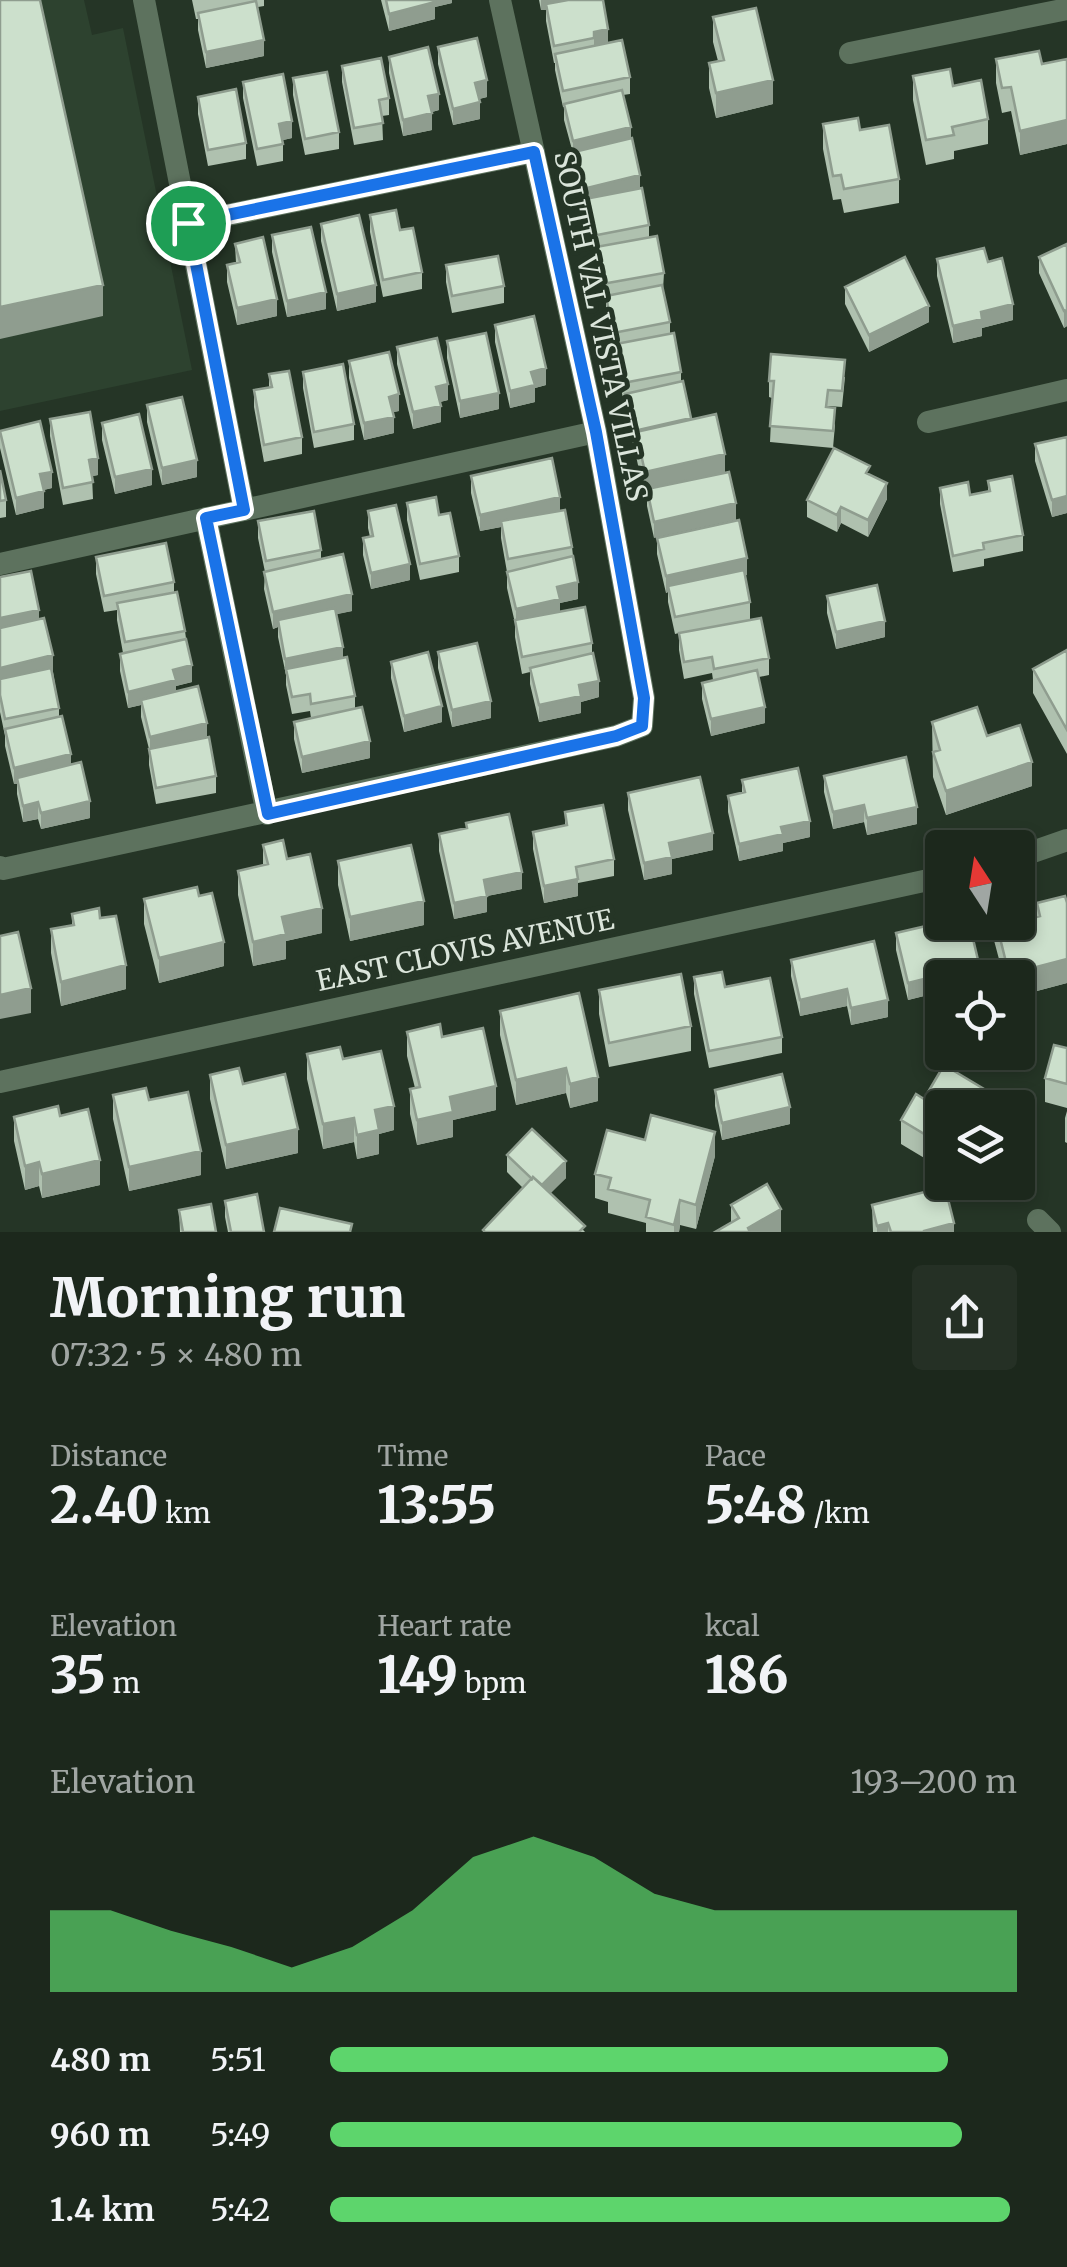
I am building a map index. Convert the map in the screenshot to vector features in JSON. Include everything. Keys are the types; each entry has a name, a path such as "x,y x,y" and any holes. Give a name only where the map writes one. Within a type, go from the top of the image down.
{"street":[{"path":"144,0 244,510"},
{"name":"SOUTH VAL VISTA VILLAS","path":"268,814 616,736 642,726 644,698 596,432 500,0"},
{"path":"850,52 1067,9"},
{"path":"188,223 534,152"},
{"path":"928,422 1067,390"},
{"path":"0,564 596,432"},
{"path":"0,867 268,814 206,518"},
{"path":"1035,851 1067,840"},
{"name":"EAST CLOVIS AVENUE","path":"0,1082 925,881"}],"shaded area":[{"path":"0,0 84,0 92,35 123,28 192,370 0,411"}],"building":[{"path":"0,0 40,0 103,285 0,307"},
{"path":"386,0 435,0 435,2 389,14"},
{"path":"603,0 608,29 594,32 594,38 554,46 546,4"},
{"path":"256,1 264,40 206,52 198,13"},
{"path":"756,8 773,80 716,93 709,63 724,60 713,17"},
{"path":"477,38 487,80 475,83 480,102 453,109 438,47"},
{"path":"622,40 630,77 563,91 555,54"},
{"path":"428,47 439,94 428,96 432,113 403,120 389,57"},
{"path":"1039,51 1042,64 1067,59 1067,120 1020,131 1011,87 1002,88 996,59"},
{"path":"381,58 389,98 379,100 383,123 354,128 342,66"},
{"path":"950,69 953,86 981,80 988,119 952,127 954,135 926,140 913,76"},
{"path":"327,72 339,132 305,139 293,78"},
{"path":"283,74 292,121 279,124 283,144 257,149 243,82"},
{"path":"236,89 246,143 208,150 198,97"},
{"path":"622,90 631,127 573,141 564,104"},
{"path":"858,118 860,130 889,125 899,179 844,189 841,175 833,176 823,124"},
{"path":"632,138 640,175 583,189 574,152"},
{"path":"642,188 649,225 592,236 585,199"},
{"path":"396,210 400,230 413,228 422,272 383,280 370,215"},
{"path":"359,215 376,285 337,294 321,224"},
{"path":"311,227 326,292 287,301 272,235"},
{"path":"657,236 664,273 602,284 596,247"},
{"path":"263,237 277,299 237,308 227,265 240,262 235,244"},
{"path":"1067,244 1067,310 1064,311 1039,257"},
{"path":"984,248 988,262 1002,258 1013,304 981,312 982,319 953,326 937,259"},
{"path":"498,256 504,286 452,296 446,265"},
{"path":"905,257 929,306 869,335 845,287"},
{"path":"662,285 670,322 613,333 606,296"},
{"path":"534,316 546,368 531,372 535,385 510,391 495,325"},
{"path":"486,333 499,393 460,401 447,341"},
{"path":"674,333 681,372 623,383 616,344"},
{"path":"437,338 448,384 436,387 441,406 413,412 397,347"},
{"path":"389,352 399,394 389,397 394,417 364,423 349,361"},
{"path":"771,354 845,360 842,391 828,390 826,407 835,408 833,431 770,426 774,381 769,381"},
{"path":"343,364 354,424 314,432 303,372"},
{"path":"289,371 302,437 264,445 254,390 272,387 269,374"},
{"path":"683,381 691,418 634,431 625,394"},
{"path":"182,397 197,460 162,468 147,405"},
{"path":"90,412 98,458 89,460 93,482 63,488 50,419"},
{"path":"139,414 152,469 115,477 102,423"},
{"path":"716,414 725,454 645,472 636,432"},
{"path":"40,421 52,472 40,474 44,491 16,498 0,431"},
{"path":"1067,437 1067,496 1052,500 1035,444"},
{"path":"834,448 870,466 866,473 887,483 868,520 841,507 837,515 807,500"},
{"path":"552,458 560,497 480,515 471,476"},
{"path":"0,470 6,500 0,501"},
{"path":"729,472 736,503 654,522 647,489"},
{"path":"1012,476 1023,535 983,543 984,549 953,556 940,488 968,482 970,495 990,491 988,481"},
{"path":"436,497 439,515 450,513 459,556 420,564 407,503"},
{"path":"396,505 410,564 371,573 363,538 373,536 368,511"},
{"path":"565,510 572,547 508,559 501,521"},
{"path":"314,511 321,550 266,561 258,521"},
{"path":"739,520 747,558 666,576 657,538"},
{"path":"166,543 174,582 104,596 96,557"},
{"path":"343,554 352,594 273,612 264,572"},
{"path":"573,556 578,582 557,587 560,599 516,609 507,572"},
{"path":"744,570 750,602 675,617 668,586"},
{"path":"31,571 39,610 0,618 0,577"},
{"path":"877,585 885,621 836,632 827,596"},
{"path":"177,592 185,631 125,642 117,603"},
{"path":"585,607 592,643 522,657 515,620"},
{"path":"335,608 343,647 285,659 278,620"},
{"path":"44,618 53,655 0,668 0,628"},
{"path":"761,618 769,658 714,669 712,657 684,662 679,633"},
{"path":"186,639 192,665 173,670 176,680 128,692 120,654"},
{"path":"477,643 491,701 452,710 438,652"},
{"path":"1067,650 1067,730 1033,669"},
{"path":"428,652 442,706 404,716 391,662"},
{"path":"593,653 599,681 579,685 581,696 539,705 530,668"},
{"path":"347,657 355,696 311,704 310,694 292,697 286,669"},
{"path":"51,668 59,708 5,719 0,679"},
{"path":"757,670 765,707 711,719 702,683"},
{"path":"198,686 207,723 150,737 141,700"},
{"path":"362,707 370,741 302,757 294,722"},
{"path":"977,707 987,736 1020,725 1032,762 946,791 933,752 940,750 932,722"},
{"path":"62,716 71,754 14,768 5,729"},
{"path":"209,737 216,776 156,788 149,749"},
{"path":"906,757 917,807 867,818 864,805 833,812 824,776"},
{"path":"81,762 90,801 41,813 38,802 23,806 17,778"},
{"path":"798,768 810,821 781,827 783,834 739,844 728,796 745,792 742,780"},
{"path":"700,777 713,833 669,843 672,857 644,863 628,793"},
{"path":"603,805 614,859 576,867 578,879 544,886 533,832 567,825 565,812"},
{"path":"509,814 522,872 484,880 487,896 454,903 439,834 467,828 466,823"},
{"path":"283,840 287,859 310,854 322,908 282,917 286,934 253,942 238,871 268,864 263,845"},
{"path":"411,845 424,901 350,917 338,861"},
{"path":"197,887 199,896 212,893 224,942 159,958 144,899"},
{"path":"1065,896 1067,959 1035,967 1035,960 1006,960 1000,940 1035,940 1035,917 1040,916 1037,903"},
{"path":"99,908 100,918 116,916 126,965 61,982 51,929 74,925 72,914"},
{"path":"925,926 925,940 973,940 978,960 925,960 925,979 908,983 896,933"},
{"path":"18,932 31,988 0,995 0,936"},
{"path":"874,941 888,1000 851,1008 847,989 800,1000 791,960"},
{"path":"722,972 725,987 770,978 782,1037 709,1051 694,977"},
{"path":"681,974 691,1026 609,1043 599,990"},
{"path":"579,993 598,1077 570,1084 566,1068 516,1080 500,1011"},
{"path":"440,1024 442,1037 483,1028 496,1086 450,1097 453,1112 417,1120 410,1089 420,1087 407,1032"},
{"path":"1054,1045 1067,1048 1067,1084 1045,1078"},
{"path":"340,1047 343,1059 381,1051 394,1106 375,1110 379,1130 357,1135 354,1118 323,1124 307,1054"},
{"path":"239,1068 243,1084 285,1074 298,1129 226,1145 210,1075"},
{"path":"941,1070 952,1070 986,1090 929,1090"},
{"path":"782,1074 790,1107 722,1123 715,1090"},
{"path":"146,1088 149,1100 188,1092 201,1151 129,1167 113,1095"},
{"path":"916,1094 924,1099 925,1134 901,1120"},
{"path":"58,1106 60,1116 88,1109 100,1160 42,1174 39,1162 25,1166 14,1117"},
{"path":"651,1115 715,1132 696,1205 680,1200 674,1225 646,1217 650,1200 608,1189 611,1178 595,1174 607,1130 645,1140"},
{"path":"532,1129 566,1161 542,1185 507,1155"},
{"path":"533,1177 585,1226 579,1232 485,1232 483,1230"},
{"path":"767,1184 781,1209 748,1228 750,1232 715,1232 739,1218 731,1205"},
{"path":"925,1192 925,1200 948,1200 954,1223 924,1232 891,1232 888,1223 877,1226 872,1205"},
{"path":"257,1194 264,1232 231,1232 225,1201"},
{"path":"211,1204 216,1232 183,1232 179,1210"},
{"path":"280,1208 352,1224 350,1232 274,1232"}],"route":[{"path":"534,152 596,432 644,698 642,726 616,736 268,814 206,518 244,510 188,223 534,152"}]}
